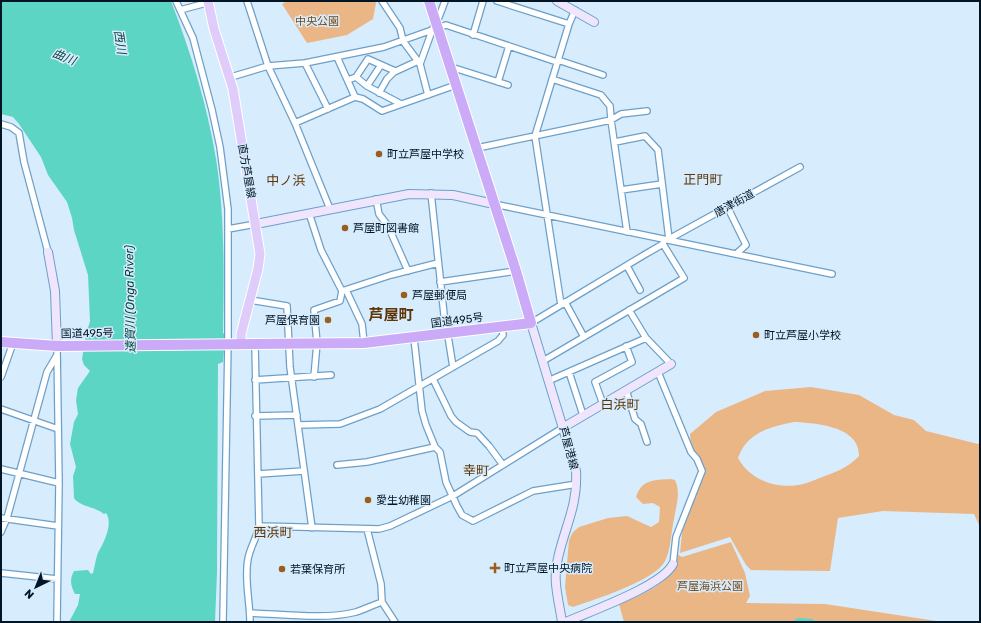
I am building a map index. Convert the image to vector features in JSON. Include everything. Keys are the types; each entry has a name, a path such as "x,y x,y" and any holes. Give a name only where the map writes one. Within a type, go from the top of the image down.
{"highway":[{"path":"429,1 435,24 451,67 516,271 531,323"},
{"name":"国道495号","path":"1,342 57,351 228,343 364,343 531,323"}],"main road":[{"name":"直方芦屋線","path":"209,1 214,29 231,77 260,254 258,269 241,334 241,343"}],"street":[{"path":"176,1 193,38 212,110 225,184 228,229 228,343 223,622"},
{"path":"180,10 209,1"},
{"path":"247,1 268,66 295,123 330,209"},
{"path":"382,1 400,28 403,41 419,63 428,94"},
{"path":"379,93 387,79 395,71 419,63 445,1"},
{"path":"473,35 483,1"},
{"path":"497,1 569,24"},
{"path":"557,1 594,22"},
{"path":"575,10 569,24 535,136 547,215 563,303 584,337"},
{"path":"231,77 268,66 336,57 403,41 435,24 446,25 473,35 603,74"},
{"path":"498,82 509,46"},
{"path":"336,57 355,97"},
{"path":"348,80 356,77 368,59 395,71"},
{"path":"305,62 328,109"},
{"path":"367,86 381,65"},
{"path":"451,67 508,85"},
{"path":"356,77 367,86 401,104"},
{"path":"552,80 601,95 610,106 627,232"},
{"path":"295,123 355,97 363,99 382,111 456,84"},
{"path":"477,148 611,120 621,114 647,110"},
{"path":"1,124 10,127 19,134 24,162 48,252 55,291 59,483 57,622"},
{"path":"543,361 684,278 665,241 662,184 658,150 645,136 615,142"},
{"name":"唐津街道","path":"531,323 627,266 665,241 800,167"},
{"path":"621,190 662,184"},
{"path":"228,229 376,199 409,194 431,193 453,195 665,241 832,274"},
{"path":"431,193 446,334 448,336 453,367"},
{"path":"376,199 379,214 388,226 408,271"},
{"path":"727,206 746,245 736,254"},
{"path":"309,213 321,250 362,324 364,343"},
{"path":"344,290 438,263"},
{"path":"627,266 640,290"},
{"path":"440,282 516,271"},
{"path":"314,377 317,343 314,310 340,301 344,290"},
{"path":"250,300 287,306 288,344 312,528"},
{"path":"259,526 379,529 390,526 453,496 564,426 672,364 646,338 629,310"},
{"name":"芦屋港線","path":"531,323 548,381 564,426 576,471 577,484 573,510 556,568 555,580 562,622"},
{"path":"298,425 340,424 380,409 502,338 502,327"},
{"path":"414,338 419,387 426,424 435,447 440,452 446,482 462,515 472,521 533,491 577,484"},
{"path":"548,381 646,338"},
{"path":"1,377 13,343"},
{"path":"250,622 247,576 248,558 257,536 259,526 255,416 255,344"},
{"path":"603,404 595,382 632,362 626,346"},
{"path":"1,532 4,518 35,421 47,372 57,351"},
{"path":"569,372 583,415"},
{"path":"566,622 653,583 670,570 673,564 676,537 702,471 697,459 691,452 658,372"},
{"path":"255,380 331,375"},
{"path":"433,379 451,416 456,422 470,432 477,433 503,465"},
{"path":"626,390 635,419 641,424 647,442"},
{"path":"1,409 58,428"},
{"path":"255,416 297,415"},
{"path":"337,465 367,462 435,447"},
{"path":"1,468 59,483"},
{"path":"258,474 304,471"},
{"path":"4,518 58,526"},
{"path":"367,529 381,584 382,602 395,622"},
{"path":"1,573 57,579"},
{"path":"250,613 310,615 343,614 356,612 382,602"}],"green space":[{"name":"中央公園","path":"287,1 375,1 376,3 373,19 347,35 307,43 282,4"},
{"path":"811,387 859,395 894,415 914,420 926,431 978,444 980,442 980,527 974,514 883,511 838,518 830,571 751,570 746,565 730,537 680,553 683,523 704,476 703,468 691,450 690,434 716,412 765,391","holes":["794,422 824,425 844,432 852,438 857,446 859,456 847,466 805,484 789,486 772,484 749,472 738,458 747,442 760,432"]},
{"path":"654,480 675,480 677,485 678,500 669,552 665,561 650,575 624,588 573,607 568,605 565,587 569,540 573,532 579,527 608,518 627,516 651,527 659,522 660,507 653,503 643,504 636,497 645,484"},
{"name":"芦屋海浜公園","path":"731,542 745,573 750,596 746,603 825,604 943,622 624,622 619,604 648,591 665,580 671,572 675,553 682,557"}],"water":[{"path":"1,1 171,1 185,40 198,79 216,159 221,202 224,268 223,333 229,337 224,347 223,362 218,364 217,573 215,622 69,622 78,605 80,594 75,594 72,588 72,574 74,571 88,570 91,574 93,573 98,554 106,536 109,522 106,513 104,514 96,509 83,505 74,498 73,476 76,467 70,444 74,422 78,414 76,400 78,388 90,371 84,365 82,359 90,321 88,275 67,202 48,175 41,157 19,124 13,117 1,114"},
{"path":"798,618 812,619 817,622 791,622"}],"place":[{"name":"町立芦屋中学校","path":"379,154"},
{"name":"芦屋町図書館","path":"345,228"},
{"name":"芦屋郵便局","path":"404,295"},
{"name":"芦屋保育園","path":"328,320"},
{"name":"町立芦屋小学校","path":"756,335"},
{"name":"愛生幼稚園","path":"368,500"},
{"name":"町立芦屋中央病院","path":"495,568"},
{"name":"若葉保育所","path":"282,569"}],"district":[{"name":"正門町","path":"703,179"},
{"name":"中ノ浜","path":"286,180"},
{"name":"芦屋町","path":"391,315"},
{"name":"白浜町","path":"620,404"},
{"name":"幸町","path":"476,470"},
{"name":"西浜町","path":"273,532"}],"water label":[{"name":"西川","path":"120,42"},
{"name":"曲川","path":"64,57"},
{"name":"遠賀川 (Onga River)","path":"130,299"}]}
